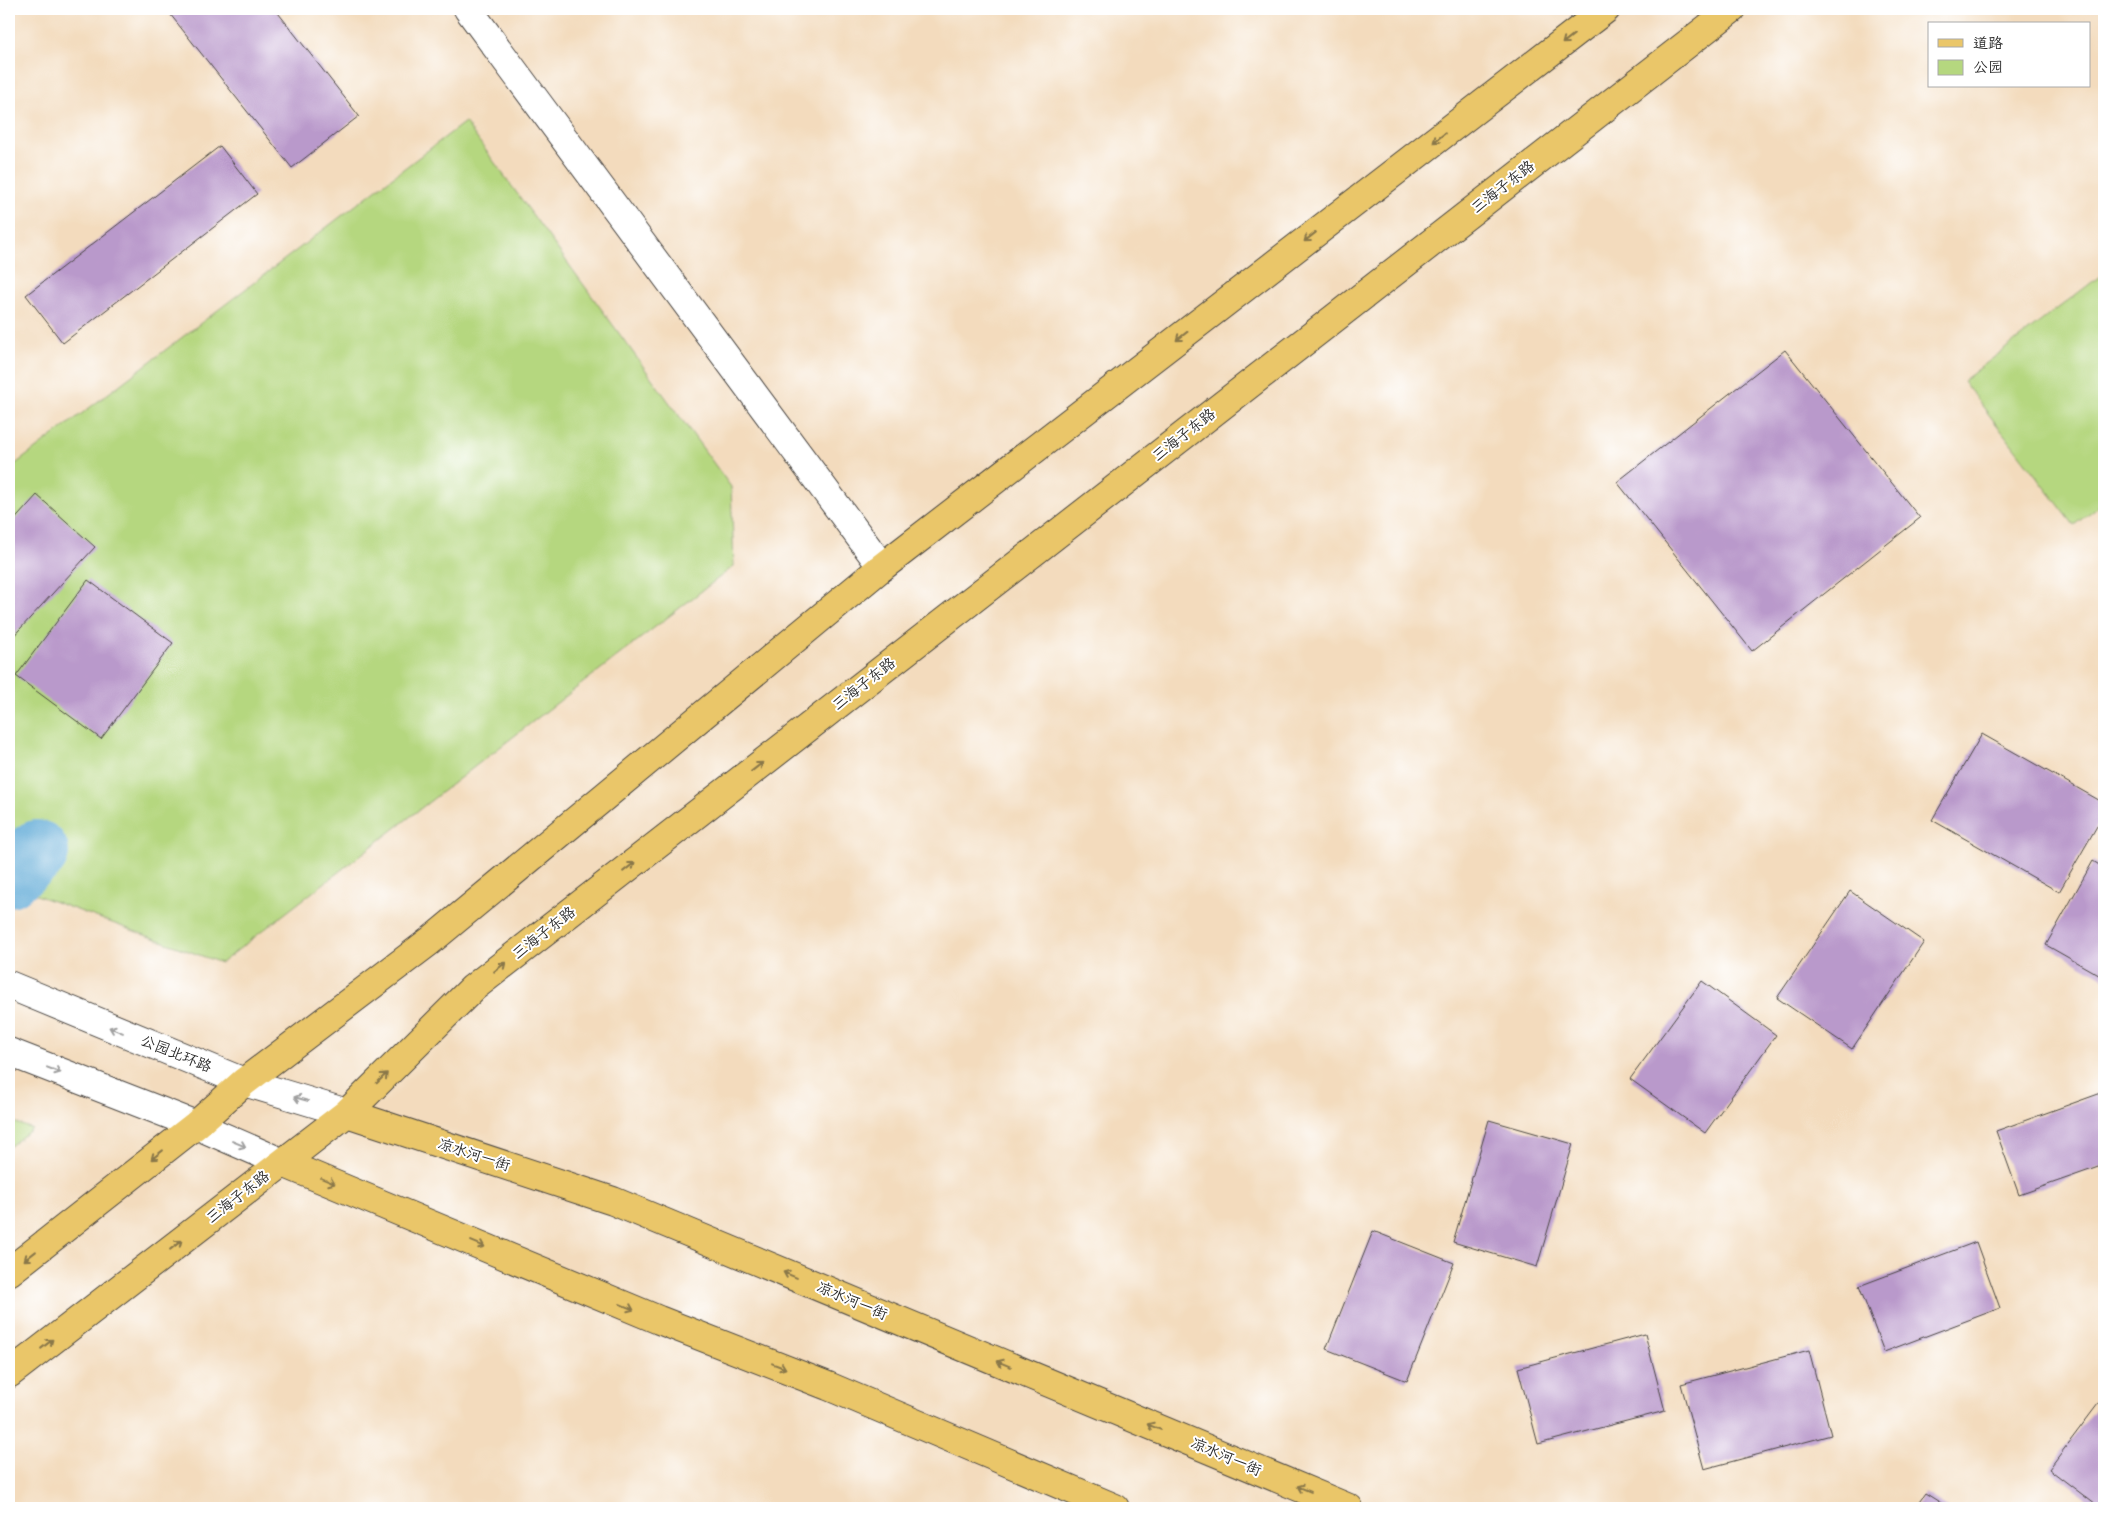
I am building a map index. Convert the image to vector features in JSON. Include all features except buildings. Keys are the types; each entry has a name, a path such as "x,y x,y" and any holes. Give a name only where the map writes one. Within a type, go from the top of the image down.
{"main road":[{"path":"9,1272 196,1125 244,1082 430,942 882,567 1606,9"},
{"name":"三海子东路","path":"9,1374 348,1112 473,988 1732,9"},
{"name":"凉水河一街","path":"348,1112 613,1201 1349,1508"},
{"path":"283,1163 659,1320 828,1386 1115,1508"}],"street":[{"path":"468,9 882,567"},
{"name":"公园北环路","path":"9,985 244,1082 348,1112"},
{"path":"9,1052 196,1125 283,1163"}],"green space":[{"path":"465,122 731,487 734,566 221,963 9,885 9,469"},
{"path":"2104,273 2104,502 2074,525 1963,381"},
{"path":"9,1120 32,1129 9,1147"}],"waterway":[{"path":"9,875 37,852"}]}
